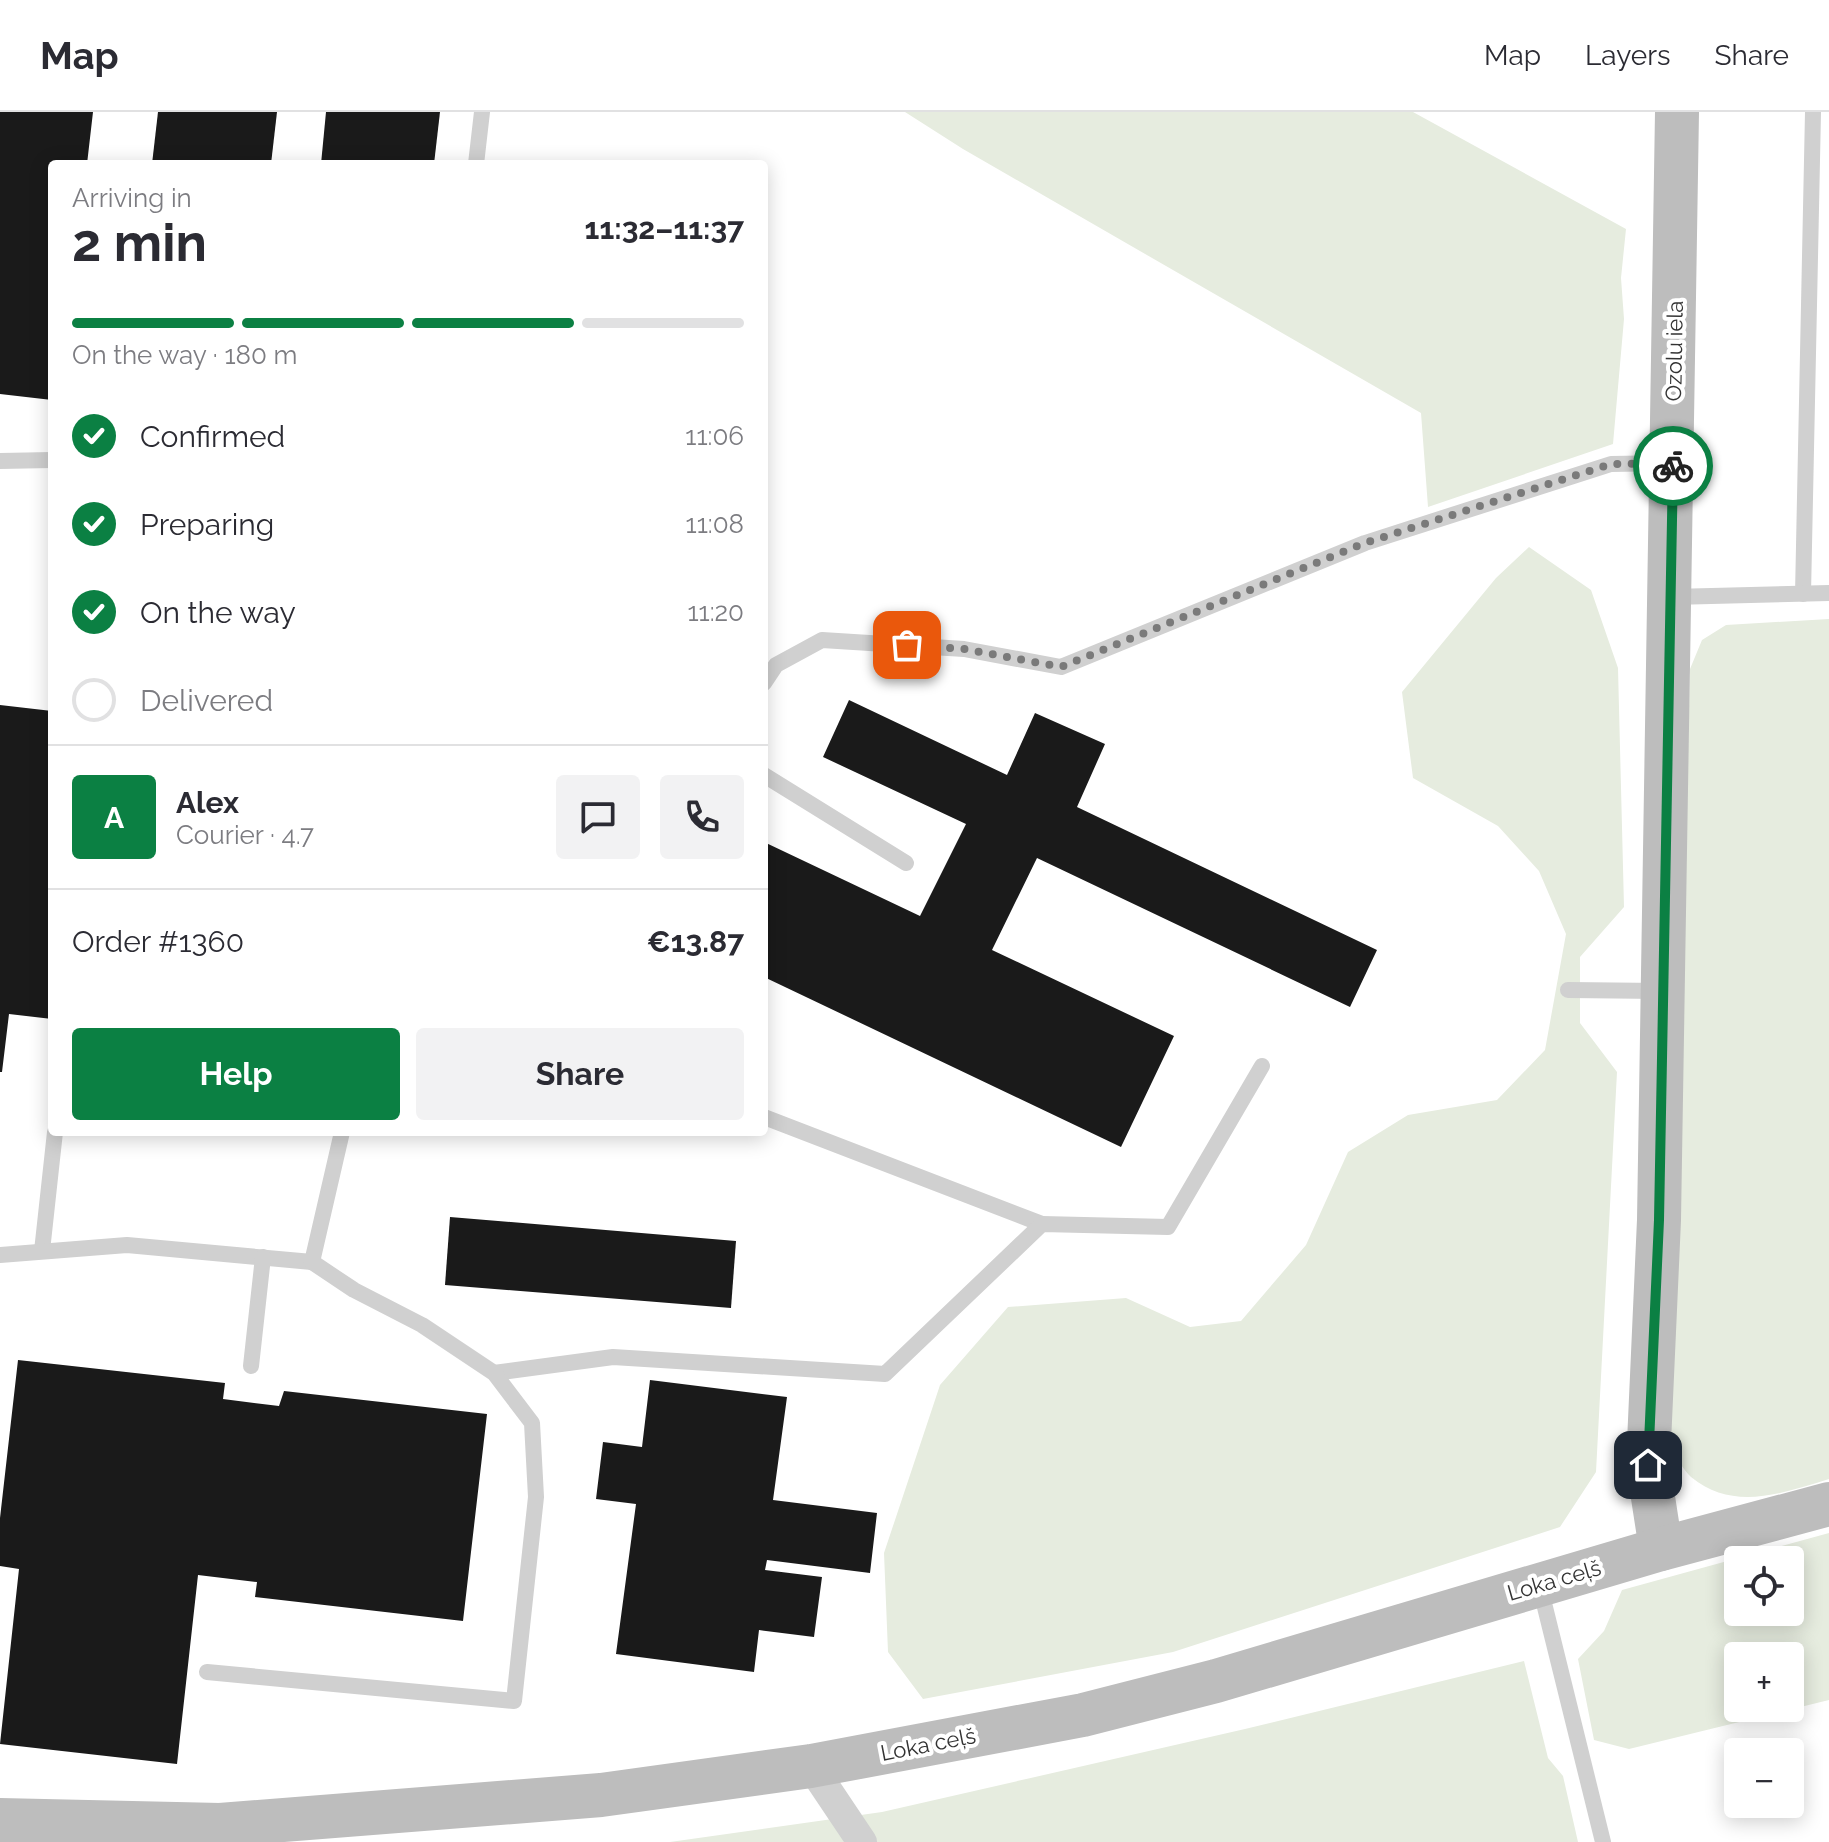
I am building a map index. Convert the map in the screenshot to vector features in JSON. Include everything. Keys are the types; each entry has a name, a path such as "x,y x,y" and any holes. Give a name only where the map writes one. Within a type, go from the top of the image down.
{"main road":[{"name":"Ozolu iela","path":"1661,1549 1648,1465 1659,1220 1677,112"},
{"name":"Loka ceļš","path":"0,1820 235,1824 601,1795 811,1766 1083,1715 1216,1681 1539,1584 1829,1504"}],"street":[{"path":"811,1766 862,1842"}],"lane":[{"path":"476,160 482,112"},
{"path":"1803,594 1813,112"},
{"path":"0,461 48,460"},
{"path":"768,677 776,665 822,640 964,649 1061,667 1365,543 1611,464 1673,463"},
{"path":"1670,597 1829,593"},
{"path":"768,777 906,863"},
{"path":"1568,990 1663,991"},
{"path":"768,1119 1042,1224 1168,1227 1262,1066"},
{"path":"42,1251 55,1136"},
{"path":"312,1262 341,1136"},
{"path":"494,1373 613,1357 885,1374 1042,1224"},
{"path":"0,1255 127,1245 312,1262 354,1290 422,1325 494,1373 532,1423 536,1497 514,1701 207,1672"},
{"path":"251,1366 263,1257"},
{"path":"1539,1584 1603,1842"}],"shaded area":[{"path":"905,112 1413,112 1626,229 1621,278 1624,319 1613,444 1428,507 1421,413 963,149"},
{"path":"1529,547 1591,590 1618,668 1624,907 1580,957 1580,1023 1617,1072 1596,1472 1560,1527 1173,1652 923,1699 888,1652 884,1553 940,1385 1008,1307 1126,1298 1190,1327 1241,1321 1306,1245 1348,1152 1408,1115 1497,1100 1545,1050 1566,934 1539,871 1498,826 1413,778 1402,692 1496,578"},
{"path":"1829,619 1829,1479 1776,1494 1741,1497 1707,1488 1691,1477 1670,1446 1690,669 1702,640 1726,625"},
{"path":"1829,1533 1829,1700 1804,1706 1804,1642 1724,1642 1724,1722 1739,1722 1629,1749 1594,1740 1578,1659 1604,1631 1622,1590 1724,1562 1724,1626 1804,1626 1804,1546 1782,1546"},
{"path":"1524,1661 1548,1758 1563,1776 1578,1842 670,1842 882,1812"}],"building":[{"path":"0,112 93,112 87,160 48,160 48,400 0,394"},
{"path":"158,112 277,112 271,160 152,160"},
{"path":"326,112 440,112 434,160 321,160"},
{"path":"849,700 1007,775 1035,713 1105,744 1077,807 1377,950 1350,1007 1037,858 992,950 1174,1036 1121,1147 768,979 768,844 920,916 966,824 823,757"},
{"path":"0,705 48,711 48,1019 9,1014 0,1072"},
{"path":"450,1217 736,1241 731,1308 445,1285"},
{"path":"18,1360 225,1383 223,1399 279,1406 284,1391 487,1414 463,1621 255,1597 257,1582 198,1575 177,1764 0,1744 19,1569 0,1566 0,1518"},
{"path":"650,1380 787,1397 773,1500 877,1513 870,1573 767,1560 765,1570 822,1577 814,1637 759,1630 754,1672 616,1654 636,1504 596,1499 603,1442 642,1447"}],"way so far":[{"path":"907,645 964,649 1061,667 1365,543 1611,464 1673,463 1673,466"}],"route":[{"path":"1648,1465 1659,1220 1673,466"}]}
